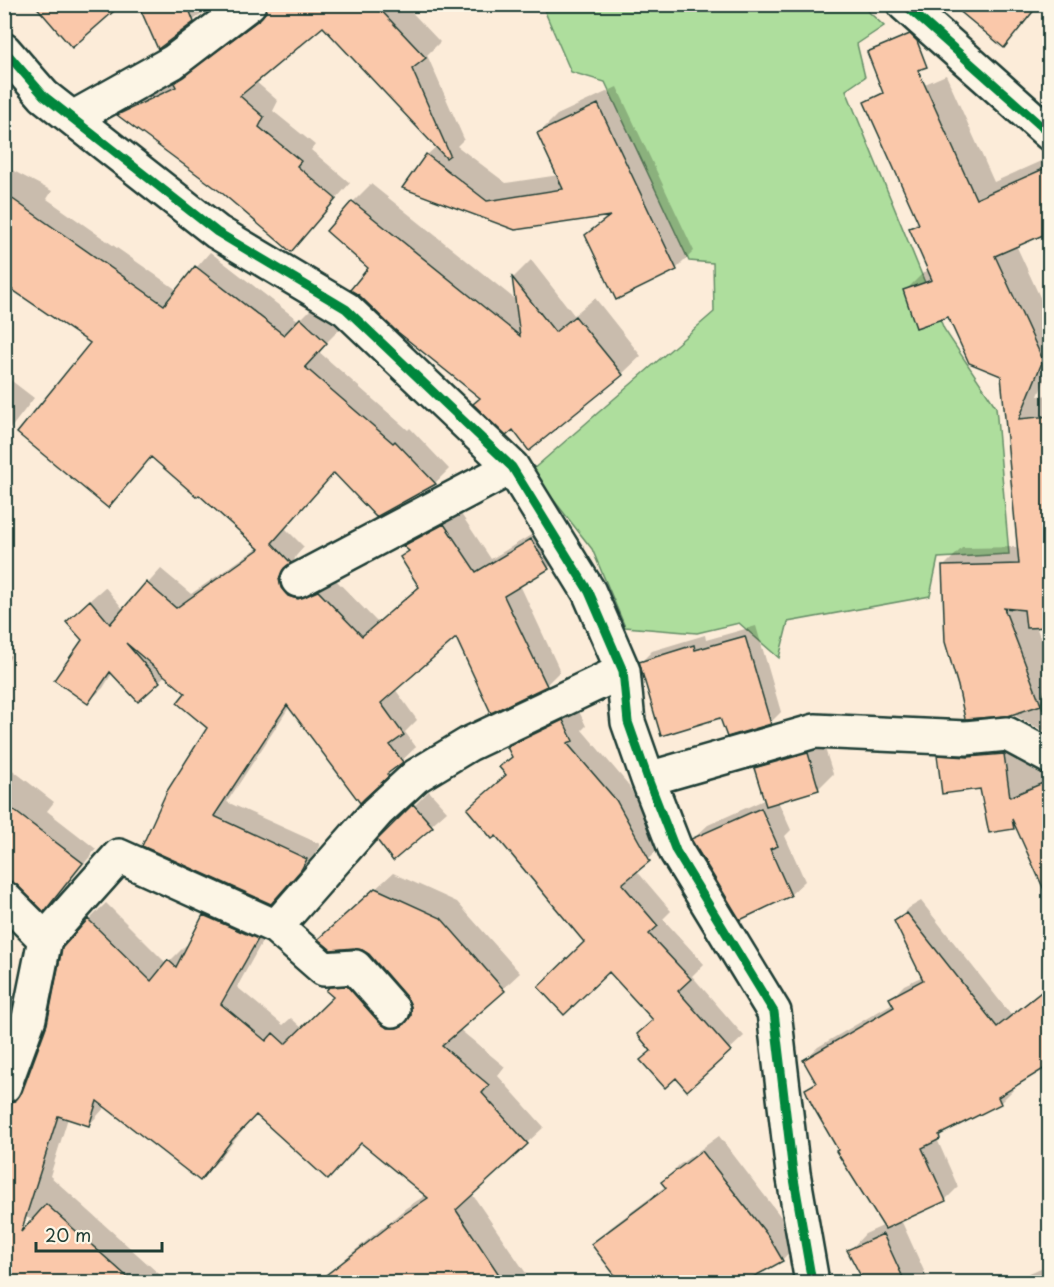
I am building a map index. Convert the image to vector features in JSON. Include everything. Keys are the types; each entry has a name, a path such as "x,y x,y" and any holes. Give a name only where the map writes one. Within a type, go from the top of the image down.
{"street":[{"path":"73,118 173,62 249,4"},
{"path":"904,4 1050,134"},
{"path":"5,48 44,96 217,232 346,309 512,467 589,592 623,671 628,722 676,851 774,1012 793,1173 812,1282"},
{"path":"298,580 512,467"},
{"path":"276,927 377,812 416,776 469,744 623,671"},
{"path":"648,779 815,731 966,738 1007,734 1050,757"},
{"path":"4,1086 29,1018 45,939 119,856 276,927 324,969 355,967 393,1010"},
{"path":"4,898 45,939"}],"green space":[{"path":"542,5 861,5 884,26 857,44 865,77 846,90 944,329 996,407 1009,554 938,558 930,596 788,622 779,658 739,623 697,633 625,627 592,549 531,471 714,312 713,263 689,261 605,82 571,72"},
{"path":"1049,678 1050,721 1041,705"}],"building":[{"path":"34,4 122,4 72,48"},
{"path":"138,4 187,4 194,22 158,49"},
{"path":"267,4 375,4 426,58 412,69 450,155 446,158 323,27 240,96 264,117 259,127 301,161 297,166 336,199 291,252 222,193 117,115 176,87 174,83 260,19 266,12"},
{"path":"951,4 1039,4 1004,48"},
{"path":"910,34 917,41 927,67 918,70 976,199 1050,166 1050,232 995,256 1043,360 1019,419 1050,416 1050,627 1026,628 1024,610 1004,608 1041,705 1008,716 965,719 945,642 942,566 1019,564 1001,376 969,363 948,317 916,328 903,290 932,280 909,228 919,224 864,102 883,93 867,52"},
{"path":"598,104 677,270 616,300 585,235 610,216 515,230 402,188 426,154 487,201 563,189 537,133"},
{"path":"4,193 164,305 195,266 284,335 300,318 327,343 305,367 393,443 395,441 436,484 376,517 334,473 272,543 291,563 283,570 279,579 281,588 288,596 298,599 318,591 362,636 419,587 400,557 409,551 403,546 444,524 476,572 531,539 549,569 504,596 547,686 491,713 456,638 381,703 404,735 390,745 403,762 387,774 389,776 360,803 287,705 214,816 307,859 301,870 271,904 142,846 167,791 207,728 177,703 185,693 126,643 160,682 138,702 110,672 88,704 54,680 82,640 66,622 90,600 110,624 146,582 176,608 259,549 199,495 197,497 151,457 108,508 17,433 90,343 4,284"},
{"path":"352,201 520,336 512,277 555,332 575,316 623,375 529,451 513,430 506,436 473,404 480,398 394,329 359,295 350,290 368,268 326,231"},
{"path":"745,636 771,724 727,737 720,718 661,736 639,662 694,645 695,650"},
{"path":"563,720 573,741 567,743 616,800 650,861 622,884 658,926 649,934 691,979 678,991 731,1051 687,1091 676,1078 665,1088 640,1060 651,1051 637,1034 653,1020 609,972 564,1015 538,987 584,942 496,836 492,839 467,809 506,775 499,767 512,757 507,747"},
{"path":"808,753 819,790 766,806 754,768"},
{"path":"1004,754 1010,797 1050,780 1050,903 1012,819 1014,829 989,833 980,789 942,794 937,755 968,757"},
{"path":"4,803 83,863 44,912 17,885 4,880"},
{"path":"413,804 433,827 393,861 377,840"},
{"path":"761,808 778,846 770,849 791,896 740,920 691,839"},
{"path":"375,888 441,918 505,991 442,1046 489,1085 482,1093 528,1144 456,1210 504,1282 317,1282 388,1225 428,1198 361,1143 328,1180 256,1115 232,1140 200,1181 97,1101 89,1126 58,1116 21,1232 46,1204 133,1282 17,1282 4,1272 4,1129 12,1102 22,1092 47,1024 62,948 88,919 151,981 168,960 176,967 203,915 258,939 221,1004 266,1041 273,1033 285,1044 333,997 326,991 329,987 347,986 387,1028 397,1028 405,1024 411,1016 411,1007 407,998 369,954 354,948 331,950 318,939"},
{"path":"907,913 997,1027 1050,985 1050,1065 998,1097 1001,1104 939,1135 940,1139 922,1148 946,1201 885,1229 836,1151 838,1150 812,1105 805,1089 816,1083 803,1060 894,1007 889,998 923,980 894,921"},
{"path":"702,1151 769,1237 783,1261 744,1282 620,1282 591,1244 666,1188 661,1182"},
{"path":"883,1234 905,1282 864,1282 847,1250"}],"cycle path":[{"path":"904,4 1050,134"},
{"path":"4,50 44,96 217,232 346,309 512,467 589,592 623,671 628,722 676,851 774,1012 793,1173 812,1282"}]}
